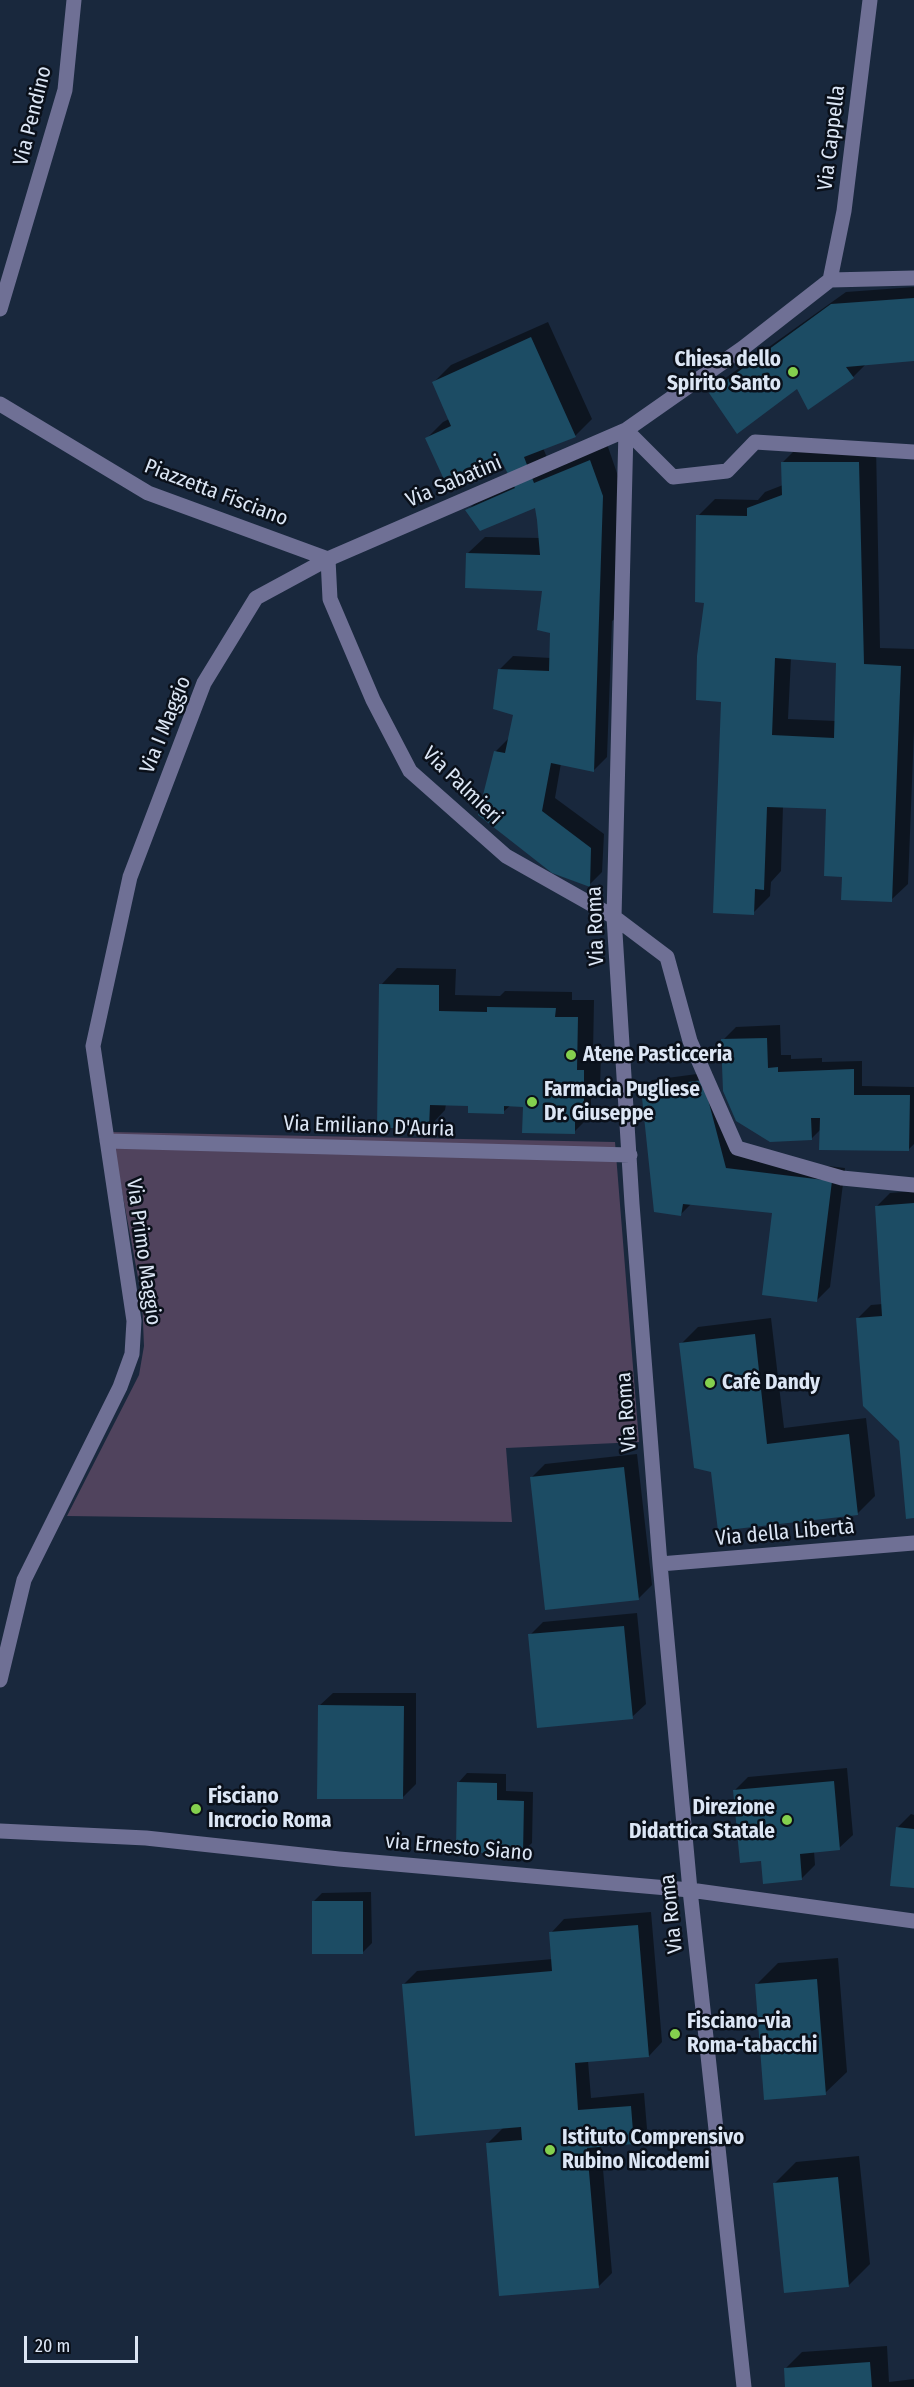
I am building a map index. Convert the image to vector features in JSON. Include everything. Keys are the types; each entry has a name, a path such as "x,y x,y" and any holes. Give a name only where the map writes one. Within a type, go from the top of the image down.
{"street":[{"name":"Via Pendino","path":"0,309 65,90 74,0"},
{"name":"Via Cappella","path":"830,280 844,211 870,0"},
{"path":"830,280 914,278"},
{"name":"Via Sabatini","path":"328,559 626,430 743,348 830,280"},
{"name":"Piazzetta Fisciano","path":"0,404 148,493 328,559"},
{"path":"626,430 673,477 727,471 755,442 914,452"},
{"name":"Via Roma","path":"626,430 614,917 660,1564 690,1890 744,2387"},
{"name":"Via Palmieri","path":"328,559 330,599 373,700 410,771 506,856 614,917 667,957 690,1041 737,1149 842,1178 914,1185"},
{"name":"Via I Maggio","path":"113,955 129,877 204,683 256,598 328,559"},
{"name":"Via Primo Maggio","path":"0,1677 24,1580 120,1387 132,1354 134,1322 93,1046 113,955"},
{"name":"Via Emiliano D'Auria","path":"107,1141 630,1155"},
{"name":"Via della Libertà","path":"660,1564 914,1544"},
{"name":"via Ernesto Siano","path":"0,1832 146,1838 339,1859 690,1890 914,1921"}],"shaded area":[{"path":"111,1132 615,1142 639,1442 506,1448 512,1522 67,1516 139,1375 144,1346 142,1299"}],"building":[{"name":"Chiesa dello Spirito Santo","path":"914,298 914,361 846,367 854,378 808,410 797,389 737,434 709,393 831,304"},
{"path":"531,337 576,437 524,457 534,483 590,460 603,496 594,772 551,763 542,811 591,848 590,887 552,873 478,815 494,751 505,753 513,715 493,709 498,669 549,671 550,633 537,630 542,591 465,588 466,553 540,555 537,520 535,508 480,531 465,510 515,488 503,464 447,486 425,438 451,426 432,382"},
{"path":"781,462 859,462 864,664 901,666 892,902 841,900 842,877 824,876 826,809 767,807 764,890 755,889 754,915 713,913 721,702 696,700 697,656 704,603 695,602 696,515 747,516 747,508 782,495","holes":["775,658 836,663 834,738 772,735"]},
{"path":"379,984 439,985 439,1011 487,1012 487,1007 556,1008 555,1017 578,1017 577,1070 584,1070 584,1109 575,1109 575,1134 522,1133 523,1107 504,1106 504,1114 468,1113 468,1106 430,1105 429,1128 377,1128"},
{"path":"767,1038 768,1068 778,1067 778,1072 854,1069 854,1095 910,1095 909,1151 819,1150 820,1118 811,1118 812,1140 770,1142 736,1121 723,1091 721,1039"},
{"path":"703,1080 726,1168 832,1181 817,1302 762,1295 772,1213 683,1204 681,1216 654,1212 641,1088"},
{"path":"914,1203 914,1518 906,1519 899,1441 863,1406 856,1318 882,1316 875,1206"},
{"path":"755,1334 767,1444 849,1434 858,1515 718,1531 711,1472 694,1468 679,1343"},
{"path":"624,1467 639,1600 545,1610 530,1477"},
{"path":"624,1626 633,1719 537,1728 528,1634"},
{"path":"318,1705 404,1706 403,1799 317,1799"},
{"name":"Direzione Didattica Statale","path":"834,1781 840,1850 800,1854 802,1880 763,1884 761,1861 740,1863 733,1790"},
{"path":"457,1782 497,1783 497,1800 524,1801 523,1854 456,1852"},
{"path":"896,1827 914,1829 914,1888 890,1886"},
{"path":"312,1901 363,1901 363,1954 312,1954"},
{"path":"638,1925 649,2057 575,2063 578,2110 631,2106 634,2144 587,2148 599,2288 499,2296 486,2143 522,2140 521,2127 415,2136 402,1984 552,1971 549,1932"},
{"path":"817,1979 826,2095 764,2100 755,1984"},
{"path":"838,2177 849,2287 784,2293 773,2183"},
{"path":"870,2362 872,2387 785,2387 784,2368"}],"place":[{"name":"Chiesa dello Spirito Santo","path":"793,372"},
{"name":"Atene Pasticceria","path":"571,1055"},
{"name":"Farmacia Pugliese Dr. Giuseppe","path":"532,1102"},
{"name":"Cafè Dandy","path":"710,1383"},
{"name":"Fisciano Incrocio Roma","path":"196,1809"},
{"name":"Direzione Didattica Statale","path":"787,1820"},
{"name":"Fisciano-via Roma-tabacchi","path":"675,2034"},
{"name":"Istituto Comprensivo Rubino Nicodemi","path":"550,2150"}]}
